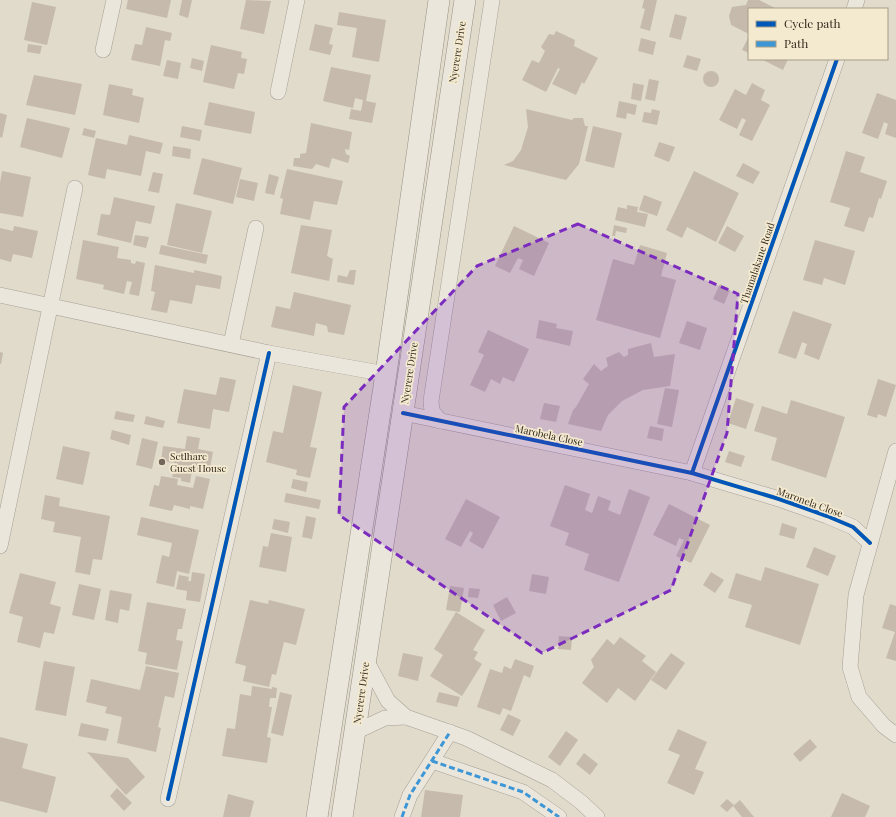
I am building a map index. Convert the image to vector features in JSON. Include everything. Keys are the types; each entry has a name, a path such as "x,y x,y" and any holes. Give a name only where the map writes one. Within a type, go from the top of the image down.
{"main road":[{"path":"318,817 386,374 439,0"},
{"name":"Nyerere Drive","path":"342,817 465,0"}],"street":[{"path":"103,50 114,0"},
{"path":"278,92 297,0"},
{"path":"440,421 432,411 431,401 492,0"},
{"name":"Thamalakane Road","path":"692,473 837,60"},
{"path":"0,546 49,305 75,188"},
{"path":"231,344 256,228"},
{"path":"0,295 269,353 386,374"},
{"path":"168,800 269,353"},
{"name":"Marobela Close","path":"403,413 692,473"},
{"path":"896,451 856,595 850,667 859,697 884,726 896,735"},
{"name":"Maronela Close","path":"692,473 779,499 827,516 853,527 870,543"},
{"path":"366,660 388,701 406,717"},
{"path":"355,732 385,718 406,717 450,732 466,738 552,780 581,802 597,817"},
{"path":"402,817 410,795 450,732"},
{"path":"432,761 523,792 559,817"}],"highlighted area":[{"path":"578,224 738,294 727,433 671,590 542,653 339,515 344,407 477,266"}],"building":[{"path":"128,0 171,0 167,18 126,9"},
{"path":"182,0 192,0 188,18 179,15"},
{"path":"246,0 271,1 264,34 240,29"},
{"path":"644,0 657,0 650,31 640,28 645,9 642,8"},
{"path":"748,0 759,0 775,8 748,8 748,34 731,25 729,16 732,7 746,5"},
{"path":"32,2 56,7 47,45 24,40"},
{"path":"339,12 386,20 379,62 352,57 357,28 337,25"},
{"path":"675,14 687,17 681,40 669,37"},
{"path":"315,24 333,28 329,44 333,45 330,55 309,50"},
{"path":"146,27 172,33 170,41 165,40 160,66 131,60 135,44 142,45"},
{"path":"556,31 575,40 574,46 598,58 584,84 582,82 576,95 552,84 560,69 558,68 546,92 522,80 532,60 539,63 545,51 541,47 549,34 554,35"},
{"path":"641,38 656,42 653,55 638,51"},
{"path":"748,38 748,53 742,50"},
{"path":"28,44 42,46 40,54 27,52"},
{"path":"211,45 242,52 241,58 247,59 244,74 238,73 234,89 203,82"},
{"path":"687,55 701,59 697,71 683,67"},
{"path":"192,58 204,61 202,71 190,68"},
{"path":"167,60 181,63 178,79 163,76"},
{"path":"763,60 788,60 783,70"},
{"path":"331,67 371,75 366,101 376,103 372,123 349,119 351,109 361,111 363,100 355,98 353,108 323,101"},
{"path":"711,71 717,73 719,79 717,85 711,87 705,85 703,79 705,73"},
{"path":"34,75 82,84 75,115 26,105"},
{"path":"649,79 659,81 655,101 645,99"},
{"path":"633,83 644,85 641,101 631,99"},
{"path":"752,83 765,90 761,100 770,105 752,141 739,135 746,120 742,118 737,129 719,120 735,89 746,95"},
{"path":"109,84 133,89 132,95 144,98 139,123 103,115"},
{"path":"877,93 896,100 896,138 885,134 888,124 884,122 878,139 862,133"},
{"path":"619,101 637,105 635,115 627,113 626,119 616,117"},
{"path":"209,102 255,112 251,134 204,125"},
{"path":"526,109 572,120 574,118 583,118 585,126 588,126 579,164 566,180 504,165 513,161 521,150 528,127"},
{"path":"652,109 660,111 657,125 642,122 644,112 651,113"},
{"path":"0,113 7,115 2,138 0,137"},
{"path":"27,118 70,128 62,158 20,147"},
{"path":"311,123 352,132 349,150 345,149 346,154 350,156 348,163 332,158 329,168 316,164 312,169 293,166 294,158 300,158 300,154 306,153"},
{"path":"182,126 202,130 200,141 180,137"},
{"path":"593,126 622,133 614,168 585,161"},
{"path":"84,128 96,131 94,138 82,135"},
{"path":"129,135 163,143 160,154 146,151 141,176 107,169 105,179 88,175 96,138 127,145"},
{"path":"659,142 675,147 669,162 654,156"},
{"path":"173,146 191,149 190,159 172,156"},
{"path":"846,151 865,157 860,172 887,181 881,199 879,198 873,218 869,217 864,232 844,226 850,208 830,202"},
{"path":"202,158 242,168 233,204 193,194"},
{"path":"743,163 760,172 753,184 736,176"},
{"path":"287,169 343,181 337,205 314,201 310,220 280,214 283,199 280,198"},
{"path":"2,171 31,177 23,217 0,213 0,183"},
{"path":"694,171 739,193 716,242 687,227 682,238 666,230"},
{"path":"153,172 163,174 159,193 148,191"},
{"path":"269,174 279,177 274,195 265,193"},
{"path":"240,179 258,183 254,201 236,197"},
{"path":"644,195 662,202 657,216 639,210"},
{"path":"114,197 155,206 151,224 136,221 131,243 97,235 101,214 110,215"},
{"path":"176,203 212,211 202,253 167,245"},
{"path":"627,205 638,207 637,212 648,214 645,227 615,220 618,207 627,209"},
{"path":"301,225 332,230 327,256 333,259 329,281 291,273"},
{"path":"614,225 627,228 626,233 616,231 615,236 612,236"},
{"path":"14,226 38,231 32,258 13,254 11,262 0,259 0,228 13,231"},
{"path":"514,226 549,243 534,276 519,269 523,260 518,258 510,273 495,266"},
{"path":"727,226 744,236 735,252 718,243"},
{"path":"135,235 149,237 146,248 133,245"},
{"path":"83,240 119,247 117,258 131,260 131,263 135,264 136,261 145,263 139,296 129,294 132,282 127,281 124,294 103,289 104,285 76,279"},
{"path":"815,240 855,251 845,285 824,278 822,285 803,280"},
{"path":"161,245 208,255 206,264 159,254"},
{"path":"640,245 667,253 661,276 676,280 660,338 596,320 613,259 634,265"},
{"path":"155,265 194,273 194,270 222,276 220,289 196,285 192,304 170,300 167,313 151,310 155,292 151,291"},
{"path":"350,270 356,270 354,285 337,282 338,275 347,277"},
{"path":"720,284 730,290 724,304 713,299"},
{"path":"294,292 351,305 344,335 328,332 327,326 316,323 314,336 271,327 276,306 290,309"},
{"path":"793,311 832,324 819,360 804,354 807,344 802,342 796,359 778,353"},
{"path":"539,320 557,324 556,328 573,331 570,346 536,338"},
{"path":"687,321 707,328 700,350 679,343"},
{"path":"488,330 529,349 514,382 503,377 500,384 491,379 485,392 470,385 484,355 478,352"},
{"path":"651,343 654,357 675,354 670,386 643,390 622,401 608,415 601,431 568,424 573,410 589,384 583,379 594,364 601,371 608,366 606,358 619,352 624,357 628,355 628,349"},
{"path":"0,352 3,353 1,364 0,364"},
{"path":"220,377 236,380 229,412 213,409 210,429 177,423 184,389 216,395"},
{"path":"878,379 896,385 886,417 878,414 877,418 867,415"},
{"path":"293,385 322,392 310,447 317,448 310,478 296,475 297,470 266,462 273,431 283,433"},
{"path":"665,388 679,390 672,427 657,424"},
{"path":"736,398 754,404 746,429 728,423"},
{"path":"791,400 845,417 826,478 771,460 777,438 754,431 762,406 787,414"},
{"path":"544,403 560,406 556,422 540,419"},
{"path":"116,411 135,415 133,422 114,419"},
{"path":"146,416 165,421 163,428 144,424"},
{"path":"650,426 664,429 662,441 647,438"},
{"path":"112,430 131,435 129,445 110,439"},
{"path":"187,436 200,438 198,449 213,452 209,473 192,470 190,483 181,481 181,478 172,477 175,463 161,461 163,446 185,449"},
{"path":"142,438 158,442 152,469 136,465"},
{"path":"63,446 90,452 83,485 56,479"},
{"path":"729,451 745,456 741,467 725,462"},
{"path":"161,476 178,479 177,485 193,488 196,476 210,479 203,509 190,506 190,509 174,505 172,511 149,506 154,485 159,486"},
{"path":"293,479 308,482 306,492 291,488"},
{"path":"565,485 590,494 585,510 592,513 598,496 611,501 608,510 620,515 629,489 650,497 619,582 584,570 589,554 565,545 569,533 550,526"},
{"path":"286,493 321,500 319,509 284,502"},
{"path":"45,495 60,498 59,506 110,516 102,560 93,559 90,575 75,572 81,537 53,532 55,522 41,519"},
{"path":"466,499 500,517 483,549 469,541 473,533 470,531 461,547 445,539"},
{"path":"669,504 710,525 691,563 676,556 684,540 679,538 676,546 653,535"},
{"path":"306,516 316,518 312,539 302,537"},
{"path":"141,517 199,530 189,574 177,571 174,587 156,583 162,555 169,557 172,543 137,535"},
{"path":"274,519 290,522 288,533 272,529"},
{"path":"782,523 797,528 794,539 779,535"},
{"path":"271,533 292,537 286,572 259,567 263,546 268,547"},
{"path":"814,547 836,556 828,576 806,567"},
{"path":"765,567 819,584 800,645 745,627 752,605 728,598 736,573 761,581"},
{"path":"192,572 205,574 200,602 186,600 187,591 176,589 179,575 189,577 188,581 191,581"},
{"path":"711,572 724,580 715,593 703,585"},
{"path":"20,573 56,582 50,604 61,607 54,634 44,632 40,648 17,642 23,617 9,613"},
{"path":"532,574 549,577 546,594 529,591"},
{"path":"79,584 101,589 94,620 72,615"},
{"path":"450,586 464,588 460,612 446,610"},
{"path":"469,588 480,589 478,598 468,597"},
{"path":"110,590 132,594 129,611 120,609 118,623 105,620"},
{"path":"507,597 516,613 501,621 493,605"},
{"path":"250,600 268,604 269,600 305,609 296,645 284,642 276,675 272,674 269,687 243,681 246,666 235,663"},
{"path":"147,602 186,609 182,629 178,629 176,640 183,641 177,670 145,664 147,653 138,651"},
{"path":"890,604 896,606 896,661 886,658 895,632 882,628"},
{"path":"456,612 485,630 473,650 478,652 474,659 482,664 462,696 430,676 443,655 434,649"},
{"path":"559,636 572,637 571,650 558,649"},
{"path":"620,637 646,656 642,661 656,672 635,701 618,688 607,703 582,683 594,667 591,660 607,639 614,645"},
{"path":"403,653 423,657 418,681 398,676"},
{"path":"671,653 685,663 666,690 651,680"},
{"path":"515,659 534,666 530,678 524,675 511,711 503,708 500,715 477,707 490,669 502,673 504,666 511,669"},
{"path":"44,661 75,667 66,716 35,710"},
{"path":"146,666 179,673 174,698 165,696 158,727 161,728 156,752 117,743 122,717 105,713 107,707 86,702 91,679 140,690"},
{"path":"252,686 272,689 272,687 277,688 276,698 270,698 269,707 272,707 267,737 271,738 267,763 222,756 227,728 235,729 240,694 251,696"},
{"path":"280,692 292,695 283,736 271,733"},
{"path":"439,692 460,697 457,707 436,702"},
{"path":"508,714 521,720 513,736 500,730"},
{"path":"81,723 109,729 106,741 78,736"},
{"path":"678,729 707,742 695,769 704,772 694,795 667,783 680,755 668,750"},
{"path":"566,731 578,740 560,766 548,757"},
{"path":"0,737 28,744 22,768 56,777 47,813 0,801"},
{"path":"810,739 817,747 800,762 793,754"},
{"path":"87,752 128,758 145,777 126,795"},
{"path":"584,753 598,764 590,775 576,764"},
{"path":"117,788 132,803 124,811 110,796"},
{"path":"425,790 463,795 460,817 421,817"},
{"path":"842,793 870,806 865,817 831,817"},
{"path":"228,794 254,801 250,817 223,817"},
{"path":"727,799 734,805 727,812 720,806"},
{"path":"740,800 754,817 742,817 733,806"}],"marked path":[{"path":"402,817 410,795 450,732"},
{"path":"432,761 523,792 559,817"}],"cycle path":[{"path":"692,473 837,60"},
{"path":"168,799 269,353"},
{"path":"403,413 692,473 779,499 827,516 853,527 870,543"}],"place":[{"name":"Setlhare Guest House","path":"162,462"}]}
